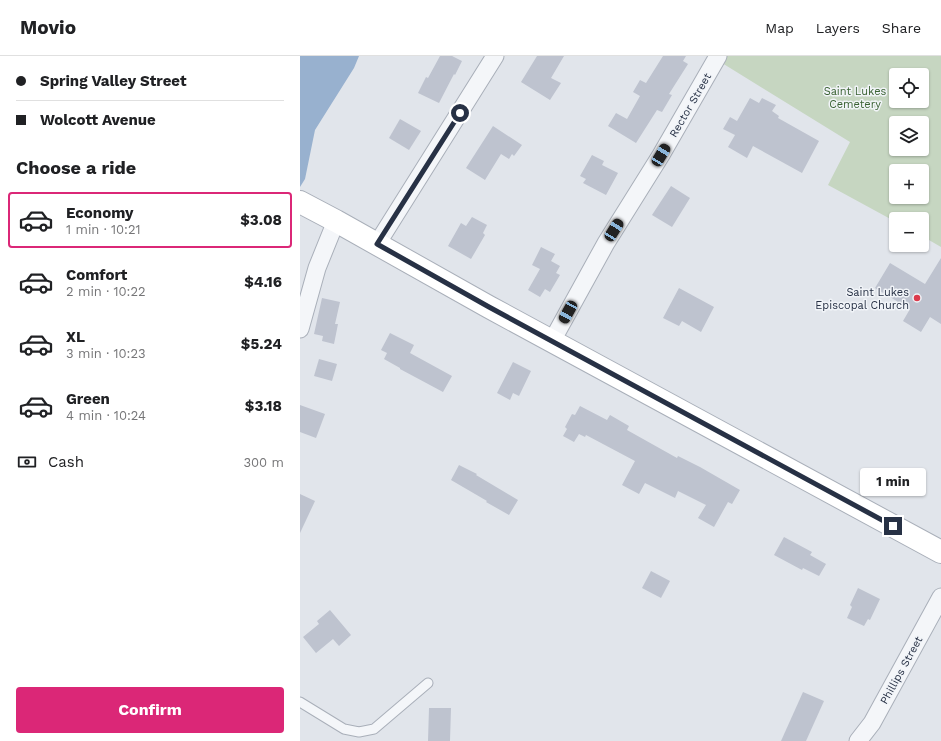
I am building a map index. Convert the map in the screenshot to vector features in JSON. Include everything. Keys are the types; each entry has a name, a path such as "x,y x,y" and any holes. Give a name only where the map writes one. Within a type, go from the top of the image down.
{"main road":[{"path":"300,202 489,307 941,552"}],"street":[{"path":"377,244 495,56"},
{"name":"Rector Street","path":"552,341 606,243 661,155 718,56"},
{"path":"300,329 331,218"},
{"name":"Phillips Street","path":"858,741 872,723 941,597"}],"lane":[{"path":"300,702 344,729 359,732 374,729 428,683"}],"green space":[{"name":"Saint Lukes Cemetery","path":"727,56 941,56 941,247 929,240 929,212 889,212 889,218 828,185 850,142 722,63"}],"water":[{"path":"300,56 359,56 354,68 315,130 305,179 300,187"}],"building":[{"path":"440,56 452,56 462,61 439,103 418,93 426,77 428,78"},
{"path":"537,56 564,56 551,78 561,83 550,100 521,82"},
{"path":"663,56 686,56 683,61 688,64 669,94 672,95 662,112 657,110 636,143 608,126 616,113 627,119 640,96 633,92 640,80 646,83"},
{"path":"750,98 759,103 762,98 776,105 772,111 779,116 778,118 819,141 802,173 753,146 747,158 728,147 735,135 723,129 730,117 737,121"},
{"path":"400,119 421,131 409,150 389,138"},
{"path":"493,126 522,145 514,156 512,154 509,159 501,154 485,180 466,168"},
{"path":"592,155 604,161 602,165 618,173 606,195 583,183 586,179 580,176"},
{"path":"671,186 690,198 672,227 652,215"},
{"path":"472,217 487,225 483,233 485,235 471,259 448,246 461,223 466,226"},
{"path":"541,247 555,254 551,261 560,266 556,273 560,275 550,292 545,289 540,297 528,290 540,269 532,265"},
{"name":"Saint Lukes Episcopal Church","path":"941,258 941,324 930,317 921,332 903,321 910,309 875,288 890,263 925,284"},
{"path":"679,288 714,307 701,332 682,321 679,326 663,318"},
{"path":"322,298 340,302 335,324 338,324 334,344 322,341 323,336 314,334"},
{"path":"390,333 414,345 410,353 452,376 443,392 384,359 387,353 381,350"},
{"path":"319,359 337,364 332,381 314,376"},
{"path":"513,362 531,371 519,396 513,393 510,400 497,393"},
{"path":"300,405 325,414 316,438 300,432"},
{"path":"580,406 607,420 610,415 629,426 627,430 677,458 678,456 700,467 740,490 732,504 728,502 714,527 698,518 706,505 678,491 675,498 645,483 639,494 622,485 635,461 586,435 585,437 579,434 574,442 563,436 567,429 565,427 572,414 575,415"},
{"path":"459,465 477,474 476,475 518,500 509,515 451,480"},
{"path":"300,494 315,501 300,533"},
{"path":"784,537 812,552 810,555 826,564 819,576 803,568 802,570 774,555"},
{"path":"651,571 670,581 661,598 642,588"},
{"path":"858,588 880,599 870,620 868,619 864,626 847,618 852,607 850,605"},
{"path":"330,610 351,635 339,646 333,639 316,653 303,637 319,624 317,621"},
{"path":"803,692 824,701 806,741 781,741"},
{"path":"429,708 451,708 450,741 428,741"}],"place":[{"name":"Saint Lukes Episcopal Church","path":"917,298"}],"route":[{"path":"460,113 377,244 489,307 893,526"}]}
